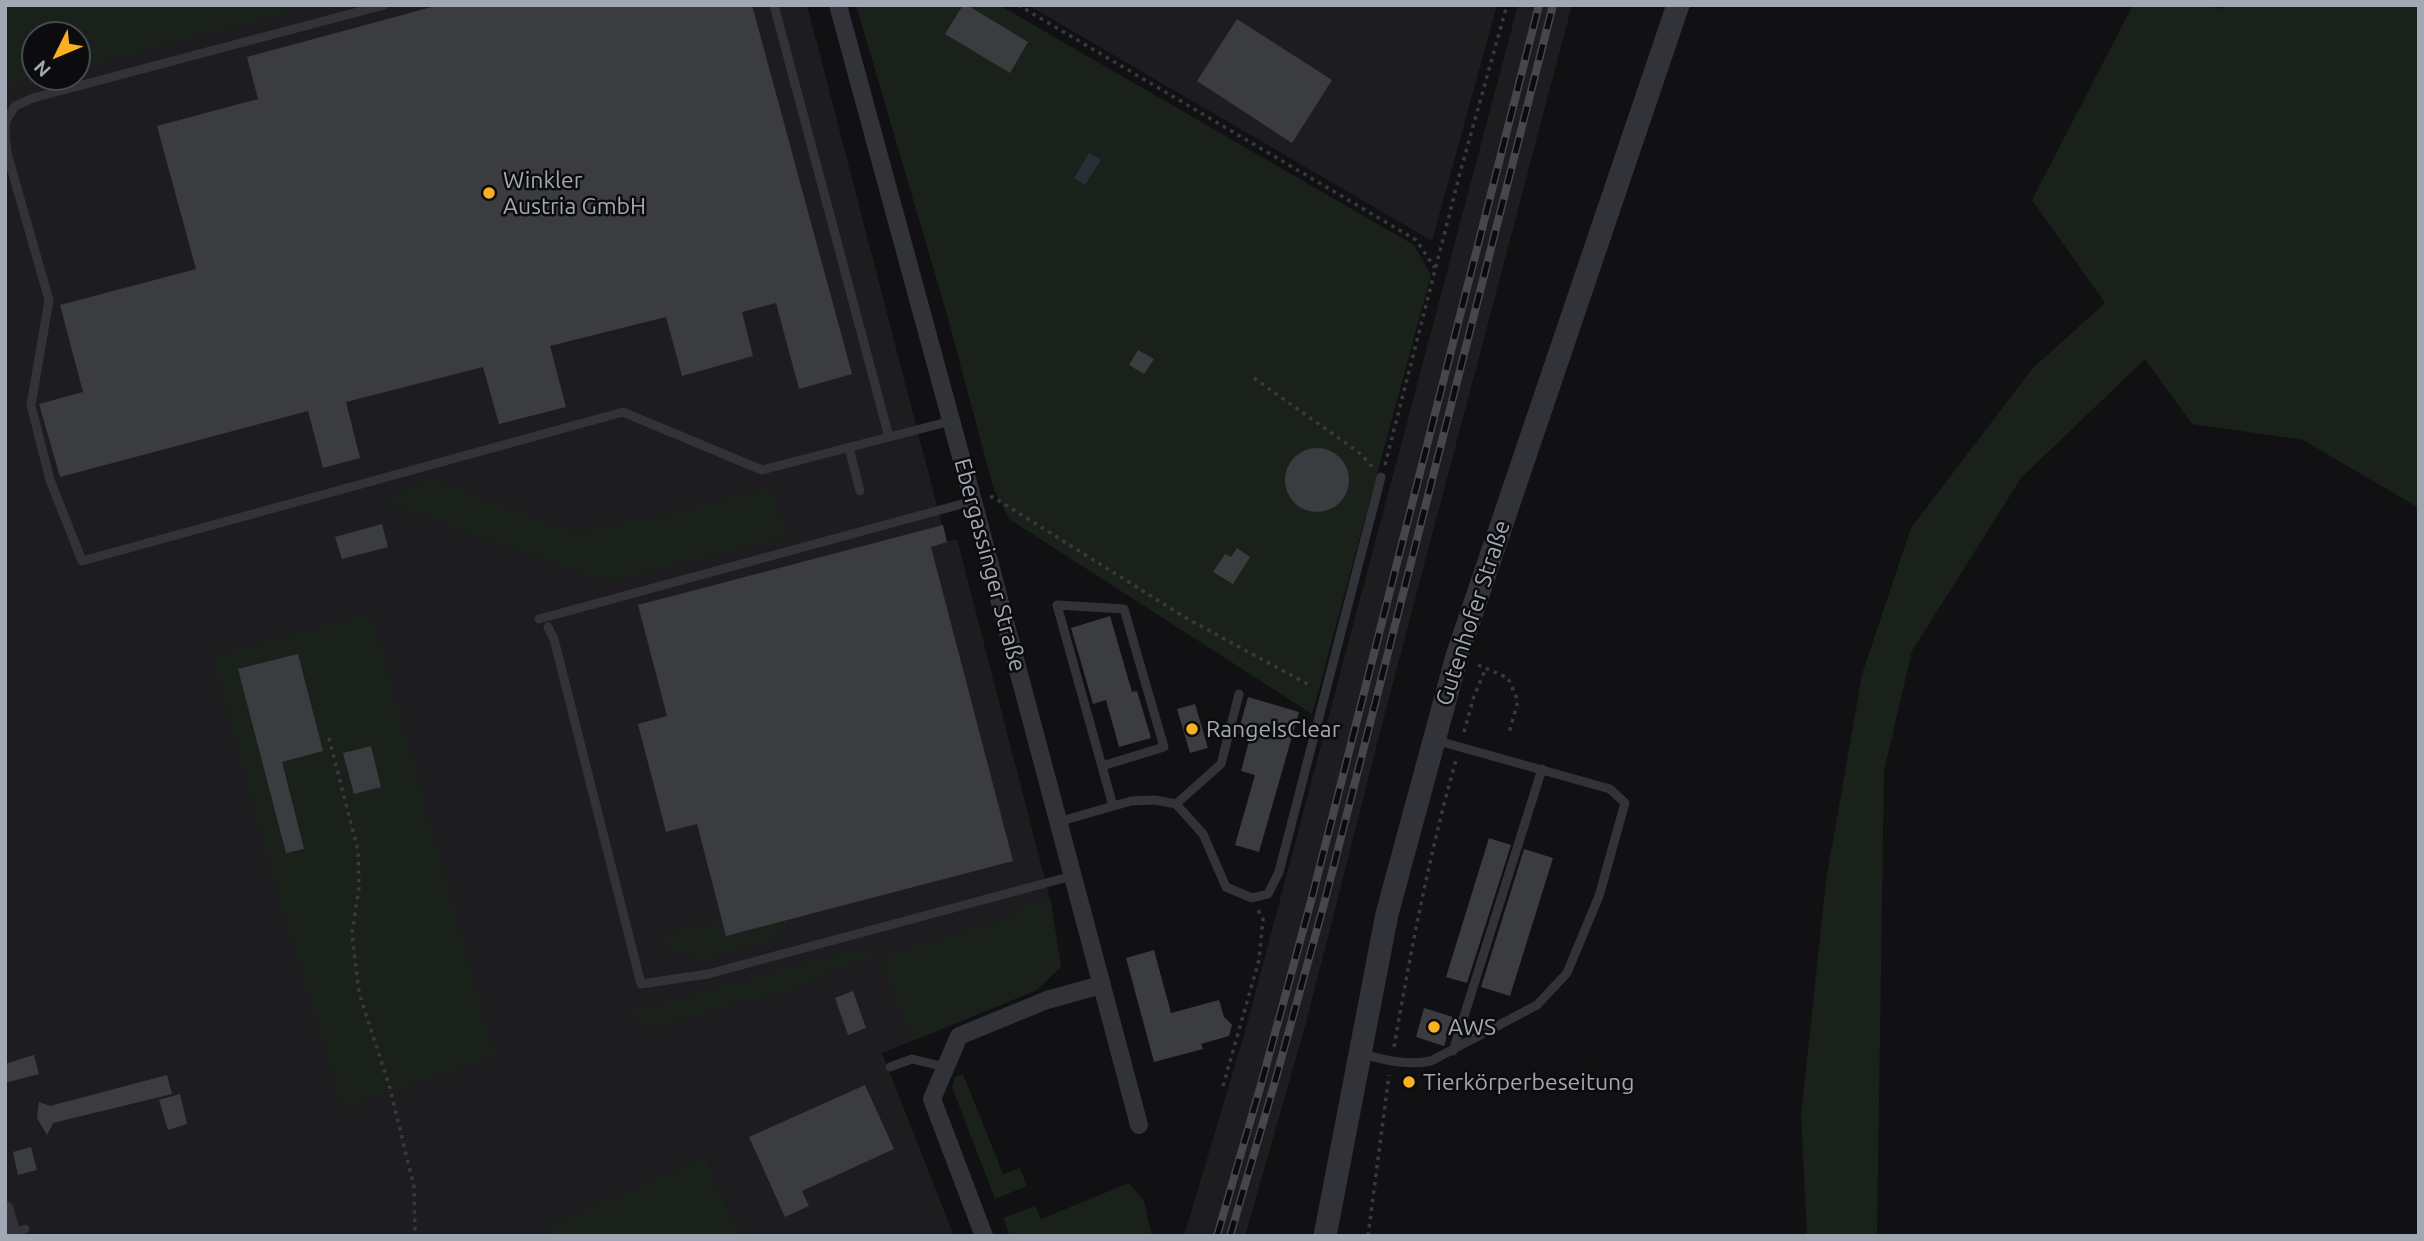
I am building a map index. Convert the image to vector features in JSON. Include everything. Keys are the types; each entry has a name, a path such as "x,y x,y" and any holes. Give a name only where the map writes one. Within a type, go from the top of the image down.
{"street":[{"name":"Ebergassinger Straße","path":"838,5 1139,1125"},
{"name":"Gutenhofer Straße","path":"1325,1236 1387,914 1457,656 1678,5"},
{"path":"984,1236 932,1099 959,1036 1047,1000 1101,985"},
{"path":"5,1210 16,1232"}],"lane":[{"path":"384,5 33,98 15,106 6,121 7,153 49,300 31,405 50,480 82,561 623,412 762,470 951,421"},
{"path":"775,5 889,437"},
{"path":"849,447 860,491"},
{"path":"1058,822 1130,801 1155,800 1176,804 1203,834 1226,887 1252,898 1268,894 1279,872 1381,477"},
{"path":"539,618 973,501"},
{"path":"1101,766 1164,747 1124,609 1056,605 1101,766 1113,806"},
{"path":"548,627 557,652 641,984 708,974 1072,876"},
{"path":"1176,804 1221,764 1239,694"},
{"path":"1360,1054 1391,1062 1417,1064 1441,1057 1537,1005 1567,973 1599,896 1625,803 1610,789 1434,740"},
{"path":"1452,1051 1542,769"},
{"path":"890,1067 912,1059 945,1067"}],"path":[{"path":"1018,5 1416,240 1435,268"},
{"path":"1381,477 1507,5"},
{"path":"1254,378 1361,454 1381,477"},
{"path":"973,501 993,497 1186,618 1326,694"},
{"path":"1457,656 1508,678 1518,701 1509,733"},
{"path":"1368,1236 1383,1108 1416,920 1438,824 1474,696 1486,668"},
{"path":"330,738 358,851 359,887 352,934 359,993 390,1088 414,1187 415,1236"},
{"path":"1223,1086 1259,960 1263,919 1252,898"}],"shaded area":[{"path":"5,5 807,5 936,502 947,541 957,539 1051,903 1061,967 1037,990 882,1053 954,1236 739,1236 706,1157 554,1236 5,1236"},
{"path":"5,5 316,5 91,64 91,21 21,21 21,83 5,87"},
{"path":"856,5 999,5 1414,245 1431,275 1312,714 1009,519 994,490 947,315"},
{"path":"1028,5 1497,5 1432,241"},
{"path":"1518,5 1572,5 1306,1023 1245,1236 1184,1236 1244,1035"},
{"path":"2133,5 2210,5 2218,9 2231,5 2419,5 2419,508 2303,440 2192,424 2145,359 2021,478 1912,651 1884,771 1877,1236 1807,1236 1801,1115 1826,881 1862,674 1911,528 2032,369 2105,303 2032,200"},
{"path":"1089,153 1101,160 1085,185 1074,178"},
{"path":"435,481 573,533 646,516 653,519 772,487 785,537 609,582 382,501"},
{"path":"371,613 495,1057 343,1108 274,879 213,657"},
{"path":"1045,899 1051,903 1061,967 1037,990 913,1041 880,957 858,960 790,989 652,1027 627,1013 859,949 881,957 1006,920 1028,903"},
{"path":"792,918 774,939 700,961 666,945 664,936 722,920"},
{"path":"963,1074 1003,1174 1020,1168 1027,1186 995,1199 952,1087 955,1077"},
{"path":"706,1157 739,1236 547,1236 545,1229"},
{"path":"1129,1183 1144,1201 1152,1236 1010,1236 1003,1218 1035,1206 1041,1219"}],"building":[{"name":"Winkler Austria GmbH","path":"439,5 752,5 852,374 799,389 776,303 742,312 753,356 682,376 666,317 550,346 566,407 499,424 483,367 346,402 360,458 323,468 308,411 60,477 39,404 83,392 60,305 196,269 157,126 258,99 247,57"},
{"path":"963,5 1028,42 1010,73 945,34"},
{"path":"1237,19 1332,80 1292,143 1197,81"},
{"path":"1138,350 1154,359 1144,374 1129,365"},
{"path":"1311,448 1323,448 1340,457 1347,468 1347,492 1340,503 1323,512 1311,512 1299,507 1290,498 1285,486 1285,474 1290,462 1299,453"},
{"path":"382,524 388,547 342,559 335,537"},
{"path":"943,525 947,542 931,547 1013,861 726,936 697,824 666,832 638,724 667,716 638,605"},
{"path":"1237,548 1250,557 1233,584 1213,572 1225,554 1231,557"},
{"path":"1110,616 1132,692 1137,691 1151,738 1119,747 1106,700 1093,704 1071,628"},
{"path":"298,654 323,751 282,762 304,849 286,853 238,669"},
{"path":"1248,697 1299,712 1259,852 1235,845 1255,775 1241,771 1250,737 1238,733"},
{"name":"RangeIsClear","path":"1195,704 1208,748 1190,753 1177,709"},
{"path":"371,746 381,787 354,794 343,753"},
{"path":"1489,838 1511,845 1467,983 1446,977"},
{"path":"1524,849 1553,858 1510,996 1481,987"},
{"path":"1154,950 1171,1013 1219,1000 1224,1017 1232,1025 1229,1036 1201,1044 1203,1049 1154,1062 1126,958"},
{"path":"853,991 866,1028 848,1035 835,998"},
{"name":"AWS","path":"1424,1008 1453,1017 1444,1046 1416,1037"},
{"path":"34,1055 39,1074 5,1083 5,1064"},
{"path":"167,1075 172,1094 53,1123 47,1135 37,1118 39,1102 50,1106"},
{"path":"865,1085 894,1149 802,1191 809,1206 785,1217 749,1137"},
{"path":"180,1094 187,1124 168,1130 159,1100"},
{"path":"31,1147 37,1170 18,1175 13,1152"}],"railway":[{"path":"1217,1236 1311,901 1539,5"},
{"path":"1230,1236 1324,904 1553,5"}],"place":[{"name":"Winkler Austria GmbH","path":"489,193"},
{"name":"RangeIsClear","path":"1192,729"},
{"name":"AWS","path":"1434,1027"},
{"name":"Tierkörperbeseitung","path":"1409,1082"}]}
